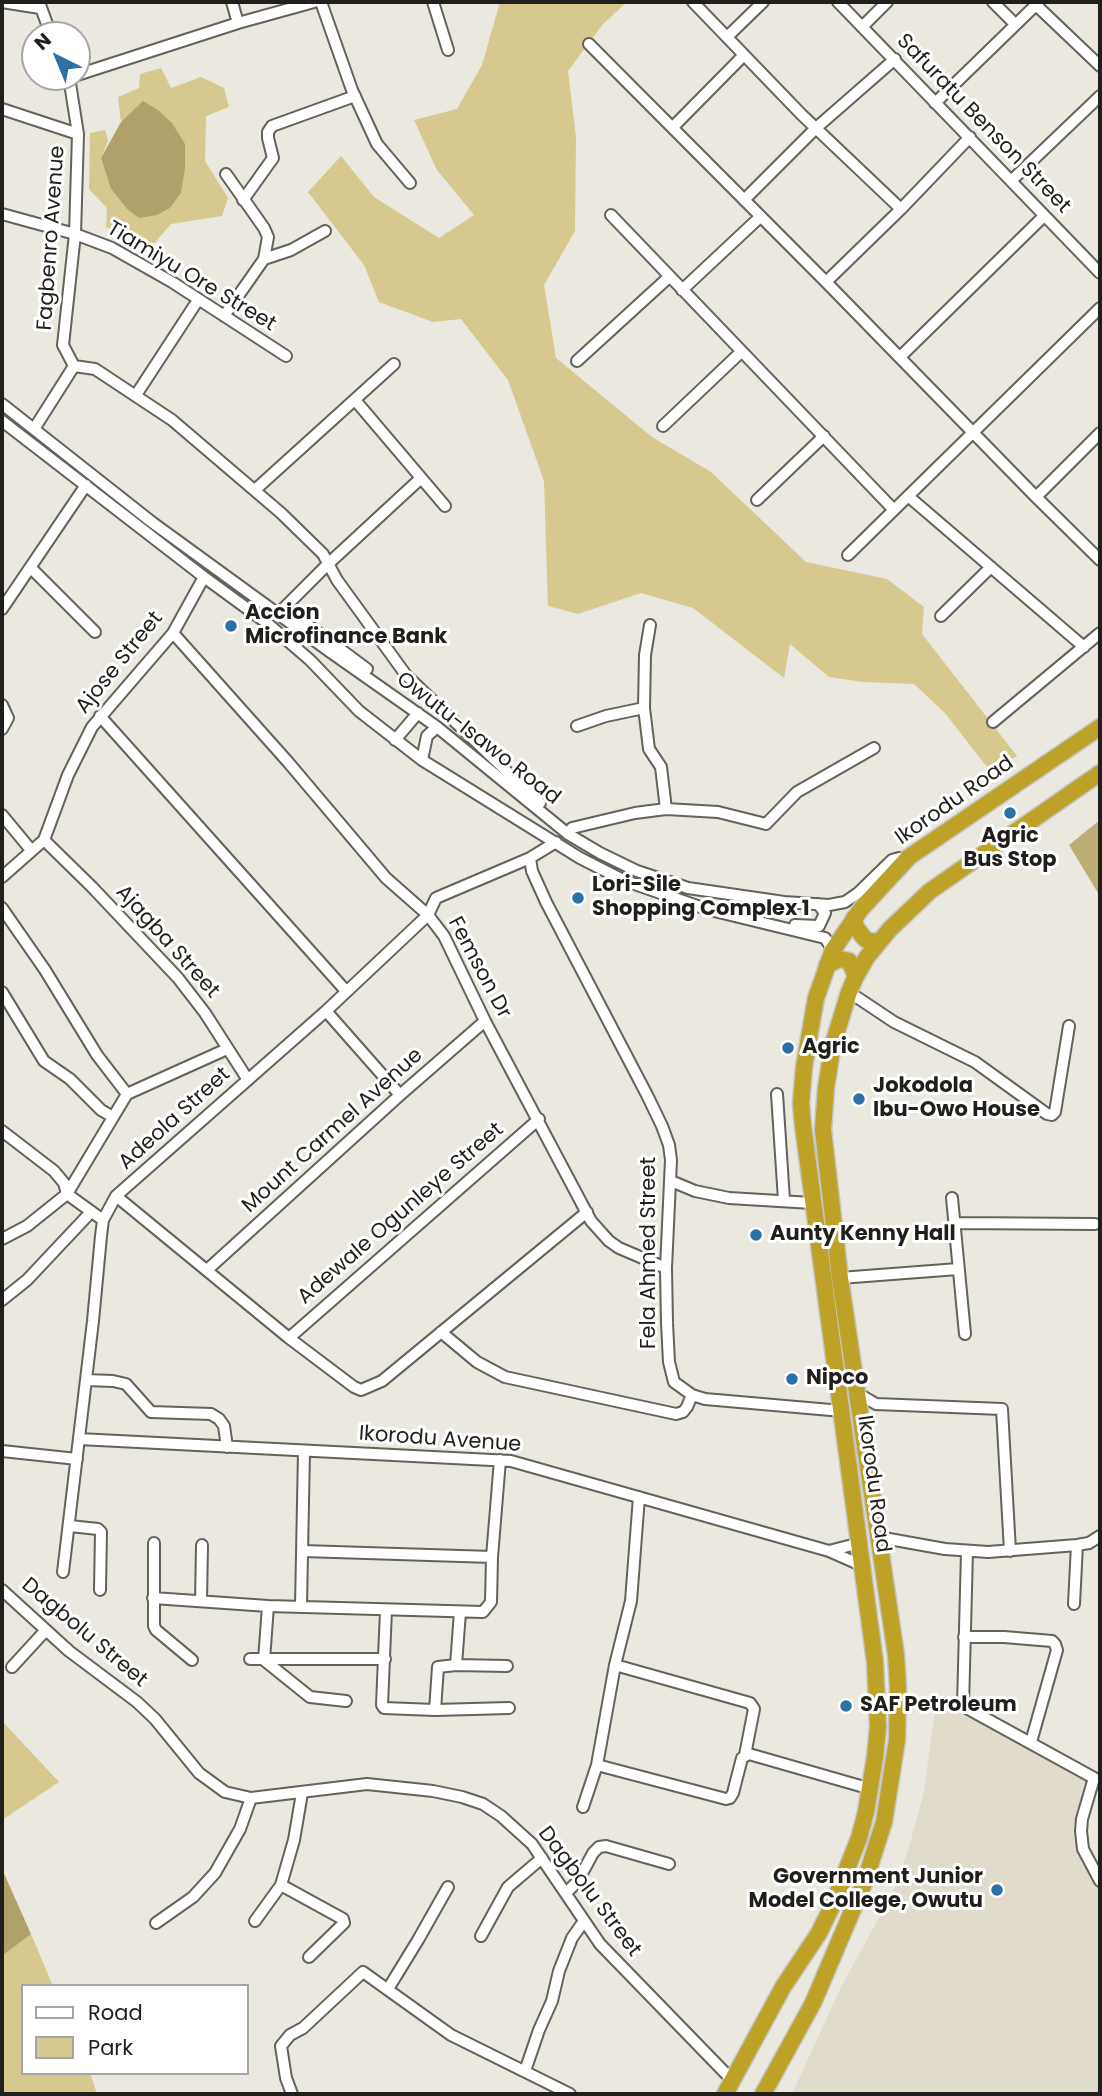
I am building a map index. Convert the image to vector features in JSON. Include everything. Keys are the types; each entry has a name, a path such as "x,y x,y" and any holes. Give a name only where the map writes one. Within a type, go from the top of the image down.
{"highway":[{"name":"Ikorodu Road","path":"728,2087 834,1902 859,1838 871,1789 878,1727 878,1697 863,1566 803,1126 802,1093 811,1022 830,958 854,918 905,862 1100,727"},
{"name":"Ikorodu Road","path":"763,2094 813,2003 865,1881 884,1822 895,1763 898,1686 896,1655 840,1278 823,1130 833,1044 856,976 878,942 930,891 1100,773"},
{"path":"854,918 856,927 864,938 870,942 878,942"},
{"path":"830,958 849,961 856,976"}],"street":[{"path":"2,2 40,5"},
{"path":"232,2 238,23"},
{"path":"91,70 238,23 314,2"},
{"path":"321,2 355,96 377,144 410,183"},
{"path":"433,2 448,50"},
{"path":"693,2 816,128 901,209"},
{"path":"727,37 763,2"},
{"name":"Safuratu Benson Street","path":"838,2 1100,273"},
{"path":"862,27 887,2"},
{"path":"993,2 1016,24"},
{"path":"935,103 1038,3 1100,66"},
{"path":"589,44 827,282 1035,497 1100,559"},
{"path":"673,127 744,55"},
{"path":"744,200 816,128 895,59"},
{"name":"Fagbenro Avenue","path":"72,91 78,134 75,234 63,345 74,366"},
{"path":"243,200 273,158 268,138 272,126 355,96"},
{"path":"1012,180 1098,100"},
{"path":"2,109 78,134"},
{"path":"827,282 970,137"},
{"path":"224,316 264,259 268,237 226,174"},
{"name":"Tiamiyu Ore Street","path":"2,214 75,234 121,253 286,356"},
{"path":"611,215 893,509"},
{"path":"900,358 1044,216"},
{"path":"682,290 760,217"},
{"path":"264,259 291,250 325,231"},
{"path":"578,361 669,277"},
{"path":"136,395 198,300"},
{"path":"848,555 1100,308"},
{"path":"663,426 741,352"},
{"path":"256,489 394,365"},
{"path":"34,429 74,366 95,369 172,420 256,489 316,545 397,664 570,831 635,813 666,810 718,812 766,824 797,792 874,748"},
{"path":"355,400 445,506"},
{"name":"Owutu-Isawo Road","path":"2,404 153,523 282,611 570,831 637,872 688,888 784,902 829,905 845,902 859,894 892,860 899,858 905,862"},
{"name":"Owutu-Isawo Road","path":"3,426 86,485 267,623 310,660 359,711 422,760 592,865 623,880 706,909 825,938 830,958"},
{"path":"1035,497 1100,433"},
{"path":"757,500 824,436"},
{"path":"420,479 328,564 282,611 456,737 469,734"},
{"path":"2,610 86,485"},
{"path":"908,496 1084,647"},
{"path":"941,616 991,567"},
{"path":"30,568 95,632"},
{"name":"Ajose Street","path":"44,841 86,737 100,716 173,633 204,577"},
{"path":"650,625 645,655 645,708 649,749 661,767 666,810"},
{"name":"Femson Dr","path":"173,633 288,762 386,878 428,915 444,936 485,1021 597,1229 619,1248 666,1268"},
{"path":"993,722 1100,633"},
{"path":"2,705 8,718 2,729"},
{"path":"577,726 606,716 645,708"},
{"path":"395,740 418,713"},
{"path":"100,716 346,991"},
{"path":"422,760 428,736 437,727"},
{"path":"2,815 31,850"},
{"path":"2,877 44,841"},
{"name":"Ajagba Street","path":"44,841 166,964 205,1013 248,1080"},
{"name":"Adeola Street","path":"63,1572 103,1220 116,1196 326,1011 428,915 436,898 530,858 556,842"},
{"name":"Fela Ahmed Street","path":"530,858 532,872 545,902 663,1126 671,1160 666,1268 671,1373 674,1381 692,1395"},
{"path":"744,919 816,928 825,913 818,904"},
{"path":"2,908 45,970 97,1055 127,1094"},
{"path":"2,992 44,1061 70,1079 97,1106 113,1117"},
{"path":"849,992 894,1022 975,1062 1052,1115 1055,1112 1069,1026"},
{"path":"326,1011 400,1095"},
{"name":"Mount Carmel Avenue","path":"207,1270 485,1021"},
{"path":"2,1239 27,1226 67,1194 127,1094 227,1049"},
{"path":"777,1094 784,1200"},
{"name":"Adewale Ogunleye Street","path":"289,1338 539,1119"},
{"path":"2,1131 54,1171 64,1183 67,1194 103,1220"},
{"path":"671,1181 712,1195 743,1200 812,1203"},
{"path":"116,1196 289,1338 361,1390 382,1381 587,1212"},
{"path":"951,1198 965,1334"},
{"path":"2,1300 27,1280 91,1212"},
{"path":"955,1223 1095,1224"},
{"path":"840,1278 958,1269"},
{"path":"441,1332 477,1362 505,1377 676,1414 683,1412 692,1395 724,1402 842,1410"},
{"path":"86,1380 126,1384 151,1412 211,1414 224,1426 228,1447"},
{"path":"857,1396 864,1396 876,1404 1002,1409 1010,1551"},
{"name":"Ikorodu Avenue","path":"79,1439 500,1460 524,1464 829,1551 863,1566"},
{"path":"2,1451 77,1459"},
{"path":"301,1606 304,1451"},
{"path":"153,1598 268,1606 483,1612 491,1601 500,1460"},
{"path":"583,1807 597,1765 615,1665 631,1601 639,1497"},
{"path":"69,1526 98,1529 101,1532 100,1590"},
{"path":"878,1537 967,1552 1077,1545 1097,1540 1100,1536"},
{"path":"154,1543 153,1622 156,1630 192,1660"},
{"path":"829,1551 860,1543"},
{"path":"201,1601 202,1545"},
{"path":"1074,1604 1077,1545"},
{"path":"303,1551 492,1557"},
{"path":"967,1552 963,1706 1094,1778 1081,1831 1083,1849 1100,1881"},
{"name":"Dagbolu Street","path":"2,1590 79,1660 137,1702 155,1719 206,1780 225,1792 251,1798 367,1784 462,1797 483,1804 501,1816 532,1844 600,1944 728,2087"},
{"path":"264,1660 268,1606"},
{"path":"386,1610 384,1708 509,1708"},
{"path":"456,1665 460,1612"},
{"path":"12,1667 46,1630"},
{"path":"964,1637 1004,1637 1055,1643 1057,1650 1031,1742"},
{"path":"250,1659 385,1659"},
{"path":"264,1660 310,1697 346,1701"},
{"path":"597,1765 730,1798 745,1755 754,1709 750,1703 615,1665"},
{"path":"435,1710 437,1670 440,1666 507,1666"},
{"path":"745,1755 871,1789"},
{"path":"255,1921 281,1885 294,1840 302,1793"},
{"path":"156,1923 193,1897 215,1873 240,1829 251,1798"},
{"path":"566,1893 578,1881 599,1847 606,1846 669,1864"},
{"path":"481,1936 508,1887 542,1858"},
{"path":"281,1885 343,1919 344,1923 309,1957"},
{"path":"388,1989 448,1887"},
{"path":"525,2071 552,2001 559,1971 572,1938 584,1921"},
{"path":"292,2094 281,2046 290,2035 303,2028 363,1972 452,2035 570,2094"},
{"path":"541,2094 546,2082"}],"shaded area":[{"path":"143,101 172,123 185,144 185,168 181,193 170,208 157,215 139,218 127,209 111,189 101,158 121,122"},
{"path":"1100,820 1100,912 1098,893 1069,845"},
{"name":"Government Junior Model College, Owutu","path":"937,1694 1092,1780 1077,1833 1100,1885 1100,2094 792,2094 841,1987 892,1894 909,1847 924,1792"},
{"path":"2,1869 31,1934 2,1956"}],"green space":[{"path":"500,2 627,2 603,24 568,71 576,137 575,231 544,285 556,358 652,437 711,472 806,562 887,579 924,607 922,634 1017,756 990,771 945,713 914,684 863,682 829,677 790,644 784,678 693,608 641,593 578,614 548,606 544,481 508,380 461,319 433,322 379,302 364,265 308,192 341,156 374,197 439,238 474,215 437,170 414,120 457,109 482,65"},
{"path":"161,68 171,88 201,77 224,88 229,107 206,116 205,161 228,198 222,216 171,224 151,247 106,227 107,208 89,189 90,133 105,130 108,141 101,158 111,189 127,209 139,218 143,102 121,122 118,97 139,88 140,74"},
{"path":"2,1721 59,1782 2,1820"},
{"path":"31,1934 52,1984 21,1984 21,2075 91,2075 97,2094 2,2094 2,1956"}],"place":[{"name":"Accion Microfinance Bank","path":"231,626"},
{"name":"Agric Bus Stop","path":"1010,813"},
{"name":"Lori-Sile Shopping Complex 1","path":"578,898"},
{"name":"Agric","path":"788,1048"},
{"name":"Jokodola Ibu-Owo House","path":"859,1099"},
{"name":"Aunty Kenny Hall","path":"756,1235"},
{"name":"Nipco","path":"792,1379"},
{"name":"SAF Petroleum","path":"846,1706"},
{"name":"Government Junior Model College, Owutu","path":"997,1890"}]}
